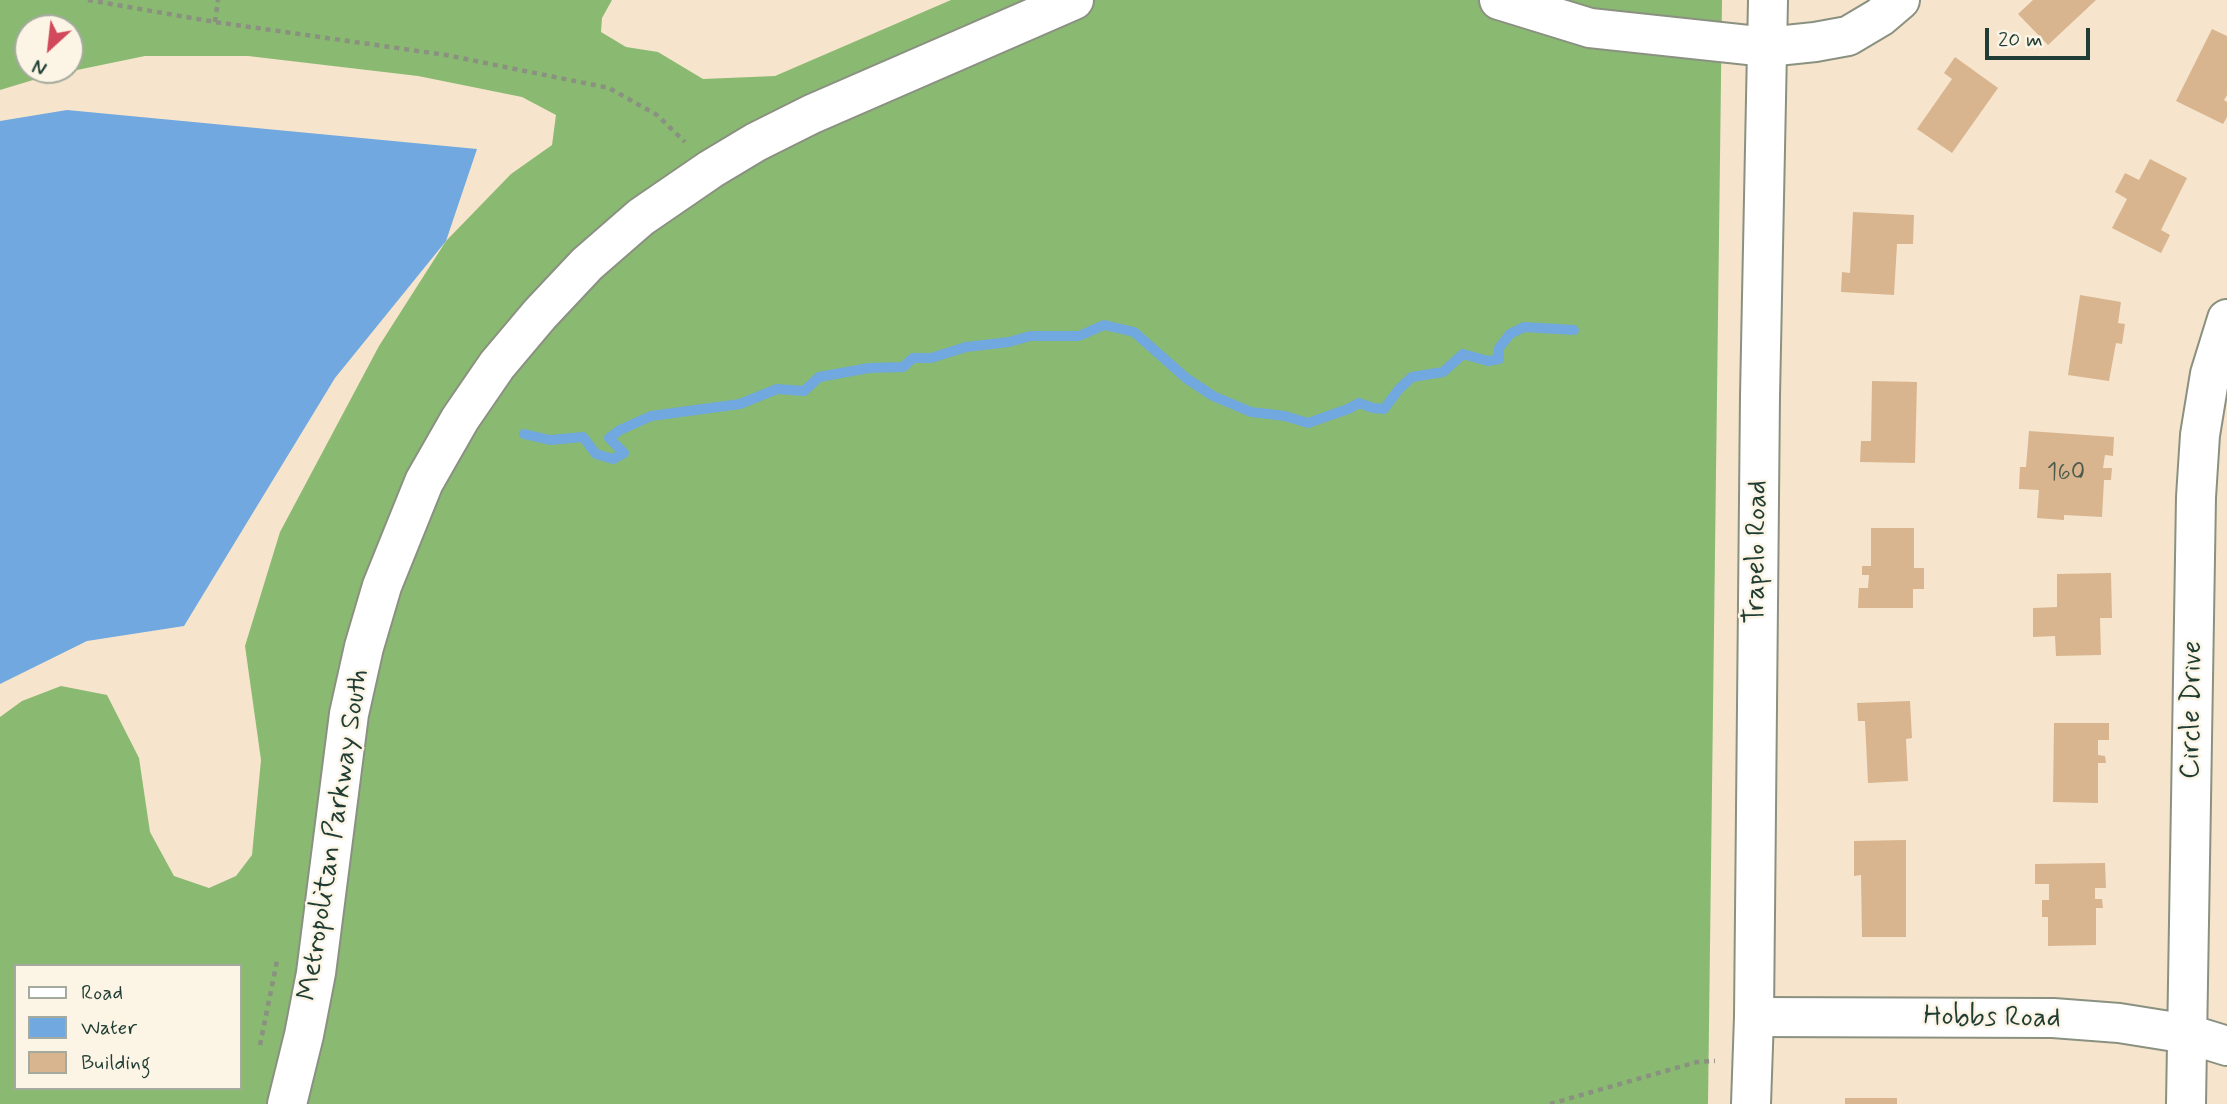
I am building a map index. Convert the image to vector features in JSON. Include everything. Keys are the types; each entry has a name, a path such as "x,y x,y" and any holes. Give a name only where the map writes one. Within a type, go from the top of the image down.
{"street":[{"name":"Metropolitan Parkway South","path":"287,1104 316,973 349,714 364,647 382,586 424,482 460,419 497,365 587,264 641,217 711,169 811,114 1074,0"},
{"path":"1499,0 1590,28 1767,47 1848,36 1880,17 1900,0"},
{"name":"Trapelo Road","path":"1751,1104 1768,0"},
{"name":"Circle Drive","path":"2186,1104 2196,497 2200,435 2210,374 2227,318"},
{"name":"Hobbs Road","path":"1754,1017 2053,1018 2119,1023 2188,1034 2227,1046"}],"path":[{"path":"88,0 215,22 446,55 609,89 657,115 688,145"},
{"path":"215,22 218,0"},
{"path":"259,1052 280,948"},
{"path":"1550,1104 1697,1062 1751,1059"}],"green space":[{"path":"0,0 612,0 602,18 601,32 626,47 658,52 703,79 775,76 951,0 1722,0 1708,1104 0,1104 0,717 22,701 61,686 107,695 139,758 150,832 174,876 209,888 236,876 252,855 261,760 245,646 280,532 379,346 446,241 511,174 552,145 556,115 522,97 418,76 248,56 145,56 84,69 84,14 14,14 14,84 20,84 0,90"}],"water":[{"path":"67,110 477,149 446,241 335,378 184,626 87,641 0,684 0,121"}],"building":[{"path":"2033,0 2096,0 2048,45 2018,14"},
{"path":"2212,29 2227,36 2227,95 2224,100 2227,102 2227,117 2223,124 2176,101"},
{"path":"1955,57 1998,88 1952,153 1917,129 1952,79 1944,73"},
{"path":"2150,159 2187,178 2161,230 2170,235 2161,253 2112,228 2127,199 2115,192 2125,173 2139,180"},
{"path":"1853,212 1914,215 1913,244 1897,244 1894,295 1841,292 1842,272 1850,273"},
{"path":"2080,295 2121,302 2118,323 2125,324 2122,344 2116,343 2109,381 2068,375"},
{"path":"1872,381 1917,382 1915,463 1860,462 1861,441 1871,441"},
{"path":"2029,431 2114,437 2113,456 2105,455 2103,468 2112,468 2111,480 2104,480 2102,517 2064,515 2064,520 2037,518 2039,490 2019,489 2020,467 2026,467"},
{"path":"1871,528 1914,528 1914,568 1924,568 1924,589 1913,589 1913,608 1858,608 1859,588 1868,588 1869,575 1862,575 1862,566 1871,566"},
{"path":"2111,573 2112,618 2100,618 2101,655 2056,656 2055,636 2033,637 2033,608 2057,607 2057,574"},
{"path":"1910,701 1912,738 1906,739 1908,781 1868,783 1865,721 1858,721 1857,703"},
{"path":"2054,723 2109,723 2109,740 2098,740 2098,755 2105,756 2106,763 2098,763 2098,803 2053,802"},
{"path":"1906,840 1906,937 1862,937 1861,875 1854,876 1854,841"},
{"path":"2105,863 2106,888 2095,888 2095,899 2102,899 2103,908 2096,908 2096,945 2048,946 2048,917 2042,917 2042,900 2049,900 2049,884 2035,884 2035,864"},
{"path":"1845,1098 1897,1098 1897,1104 1845,1104"}],"waterway":[{"path":"524,434 550,440 583,437 596,454 613,459 624,453 609,438 651,416 740,404 777,389 804,391 819,377 869,368 903,367 913,358 931,358 966,347 1009,342 1030,336 1079,336 1104,325 1134,332 1186,378 1213,396 1251,412 1285,416 1308,423 1359,403 1384,409 1412,377 1443,372 1463,354 1488,361 1499,359 1499,348 1510,334 1524,327 1574,330"}]}
